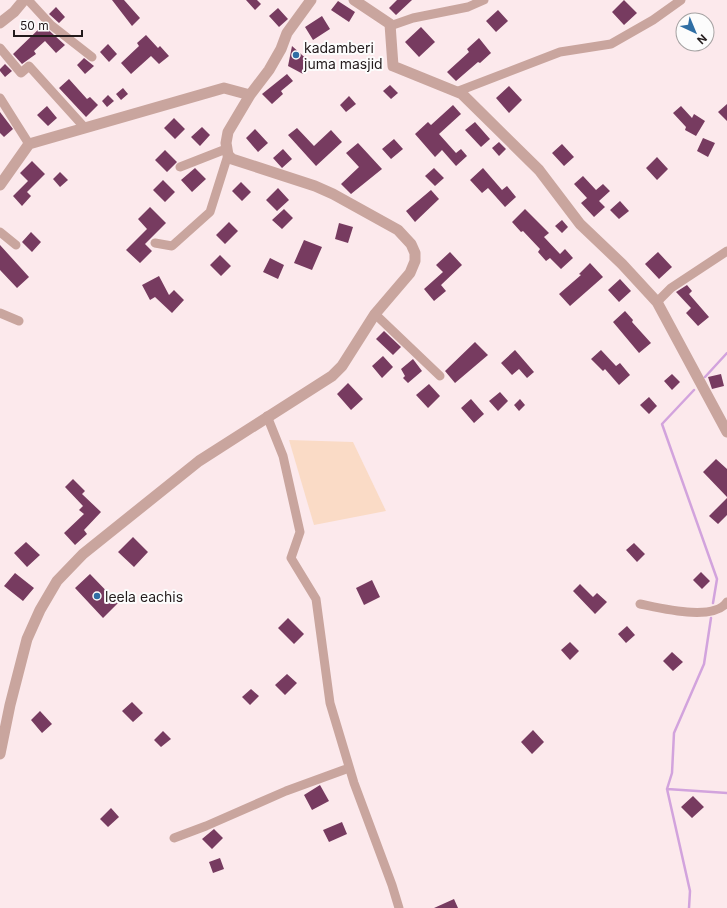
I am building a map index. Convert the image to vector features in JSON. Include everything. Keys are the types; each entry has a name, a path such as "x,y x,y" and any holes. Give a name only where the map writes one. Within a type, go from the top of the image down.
{"street":[{"path":"0,23 14,12 24,0"},
{"path":"28,0 51,25 92,57"},
{"path":"155,243 172,246 210,212 227,152 228,132 250,95 272,65 281,49 287,33 311,0"},
{"path":"354,0 390,24 393,66 462,94 539,170 580,224 622,264 657,302 727,432"},
{"path":"390,26 413,18 468,7 484,0"},
{"path":"456,92 560,52 611,44 653,20 681,0"},
{"path":"0,48 21,73 29,66 85,128"},
{"path":"0,185 29,144 224,88 250,95"},
{"path":"0,98 29,144"},
{"path":"180,167 227,152"},
{"path":"0,754 10,705 27,639 40,610 57,581 83,554 199,461 267,416 332,376 345,361 375,314 410,273 415,261 415,253 406,238 375,217 315,186 232,159 227,152"},
{"path":"0,232 16,245"},
{"path":"657,302 671,288 727,251"},
{"path":"0,313 18,321"},
{"path":"375,314 440,376"},
{"path":"267,416 284,456 300,532 291,558 316,599 330,703 349,768 399,908"},
{"path":"640,604 686,613 719,610 727,602"},
{"path":"174,838 206,826 286,791 349,768"}],"shaded area":[{"path":"289,440 353,442 386,511 314,525"}],"building":[{"path":"112,0 124,0 140,18 132,26"},
{"path":"246,0 257,0 261,4 255,10"},
{"path":"397,0 412,0 396,15 389,8"},
{"path":"624,0 637,13 624,25 612,12"},
{"path":"338,1 355,12 349,22 331,10"},
{"path":"56,7 65,17 59,23 49,14"},
{"path":"278,8 288,19 279,27 269,16"},
{"path":"498,10 508,21 496,32 486,21"},
{"path":"322,16 330,29 313,40 305,27"},
{"path":"43,25 65,45 56,53 45,41 34,51 36,54 22,64 13,54"},
{"path":"421,27 435,42 419,57 405,42"},
{"path":"146,35 158,48 160,46 169,56 159,64 151,56 131,74 121,63 139,46 137,43"},
{"path":"479,38 491,53 456,81 447,72 469,52 467,49"},
{"path":"108,44 117,54 109,62 100,52"},
{"name":"kadamberi juma masjid","path":"292,46 311,63 303,74 288,66"},
{"path":"84,58 94,66 85,74 77,65"},
{"path":"5,64 12,71 5,77 0,69"},
{"path":"287,74 293,81 281,91 283,94 272,104 262,94"},
{"path":"69,79 87,99 90,97 98,105 86,117 59,88"},
{"path":"390,85 398,93 391,99 383,91"},
{"path":"509,86 522,100 509,113 496,98"},
{"path":"123,88 128,94 121,100 116,94"},
{"path":"108,95 114,101 107,107 102,101"},
{"path":"349,96 356,104 346,112 340,105"},
{"path":"727,104 727,121 718,112"},
{"path":"453,105 461,114 439,134 456,153 461,149 467,156 456,166 442,150 435,157 415,134 428,122 431,125"},
{"path":"47,106 57,118 48,126 37,115"},
{"path":"681,106 692,118 694,114 705,121 696,136 685,130 686,127 673,113"},
{"path":"0,112 13,129 4,137 0,133"},
{"path":"174,118 185,129 175,139 164,128"},
{"path":"475,122 490,139 481,147 465,130"},
{"path":"202,127 210,135 200,146 191,137"},
{"path":"297,128 314,146 331,130 342,142 316,166 288,135"},
{"path":"255,129 268,143 258,152 246,138"},
{"path":"703,138 715,143 708,157 697,151"},
{"path":"394,139 403,149 391,159 382,149"},
{"path":"499,142 506,149 499,156 492,148"},
{"path":"358,143 382,169 351,194 341,184 359,167 346,153"},
{"path":"562,144 574,157 564,166 552,153"},
{"path":"283,149 292,159 282,168 273,158"},
{"path":"165,150 177,162 167,172 155,160"},
{"path":"657,157 668,169 657,180 646,168"},
{"path":"32,161 45,174 27,192 31,196 22,206 13,196 28,181 20,173"},
{"path":"195,168 206,179 192,192 181,180"},
{"path":"434,168 444,178 435,186 425,176"},
{"path":"483,168 502,190 507,186 516,197 505,207 488,188 482,193 470,180"},
{"path":"60,172 68,180 60,187 53,179"},
{"path":"583,176 596,190 603,184 610,191 599,201 605,207 594,217 581,203 587,198 574,184"},
{"path":"163,180 175,192 165,202 153,190"},
{"path":"241,182 251,192 242,201 232,191"},
{"path":"278,188 289,200 277,211 266,200"},
{"path":"431,190 439,199 415,222 406,211"},
{"path":"620,201 629,211 619,219 610,210"},
{"path":"150,207 166,223 145,244 152,251 140,263 126,250 147,229 138,219"},
{"path":"284,209 293,218 282,229 272,220"},
{"path":"525,209 549,233 544,237 560,254 565,249 573,258 561,269 550,258 546,261 538,252 540,249 512,222"},
{"path":"562,220 568,227 562,233 555,226"},
{"path":"229,222 238,231 225,244 216,235"},
{"path":"339,223 353,227 348,243 335,239"},
{"path":"31,232 41,242 32,252 22,242"},
{"path":"304,240 322,247 312,270 294,263"},
{"path":"0,245 29,277 17,288 0,270"},
{"path":"450,252 462,265 441,285 446,291 434,301 424,289 443,272 436,265"},
{"path":"658,252 672,267 659,279 645,264"},
{"path":"220,255 231,266 221,276 210,265"},
{"path":"270,258 284,265 278,279 263,272"},
{"path":"590,263 603,277 570,306 559,294 581,275 579,274"},
{"path":"159,276 169,295 174,290 184,300 172,313 155,297 150,300 142,285"},
{"path":"620,279 631,291 619,302 608,290"},
{"path":"687,285 692,291 689,294 709,317 698,326 686,313 691,308 676,292"},
{"path":"625,311 633,320 632,322 651,343 639,353 613,322"},
{"path":"384,331 401,347 393,355 376,339"},
{"path":"475,342 488,355 455,383 445,371"},
{"path":"515,350 534,372 527,378 519,369 512,375 501,363"},
{"path":"601,350 616,366 620,363 630,375 619,385 605,369 603,371 591,359"},
{"path":"383,356 393,367 382,378 372,366"},
{"path":"413,359 422,371 408,383 403,378 405,376 401,369"},
{"path":"672,374 680,382 672,390 664,381"},
{"path":"721,374 724,386 712,389 708,377"},
{"path":"348,383 363,399 351,410 337,394"},
{"path":"429,384 440,396 428,408 416,395"},
{"path":"500,392 508,401 498,411 489,401"},
{"path":"649,397 657,406 649,414 640,405"},
{"path":"471,399 484,414 474,423 461,408"},
{"path":"520,399 525,405 519,411 514,405"},
{"path":"716,459 727,469 727,497 703,472"},
{"path":"73,479 85,491 82,494 101,512 84,530 87,534 75,545 64,533 84,514 79,510 83,506 65,487"},
{"path":"727,498 727,515 718,524 709,516"},
{"path":"133,537 148,552 134,567 118,552"},
{"path":"26,542 40,555 27,567 14,553"},
{"path":"634,543 645,554 637,562 626,550"},
{"path":"701,572 710,581 702,589 693,580"},
{"path":"15,573 34,588 23,601 4,586"},
{"name":"leela eachis","path":"90,574 118,603 103,618 75,588"},
{"path":"372,580 380,597 364,605 356,588"},
{"path":"580,584 593,597 597,593 607,602 595,614 573,591"},
{"path":"288,618 304,634 294,644 278,628"},
{"path":"627,626 635,635 626,643 618,634"},
{"path":"570,642 579,651 570,660 561,650"},
{"path":"672,652 683,662 673,671 663,661"},
{"path":"287,674 297,683 285,695 275,685"},
{"path":"251,689 259,696 250,705 242,697"},
{"path":"132,702 143,713 133,722 122,711"},
{"path":"40,711 52,724 42,733 31,720"},
{"path":"533,730 544,742 532,754 521,742"},
{"path":"163,731 171,739 161,747 154,740"},
{"path":"320,785 329,801 312,810 304,795"},
{"path":"693,796 704,807 692,818 681,807"},
{"path":"111,808 119,817 108,827 100,819"},
{"path":"342,822 347,834 329,842 323,830"},
{"path":"214,829 223,838 212,849 202,839"},
{"path":"220,858 224,869 213,873 209,862"},
{"path":"454,899 458,908 434,908"}],"waterway":[{"path":"705,377 727,353"},
{"path":"694,390 662,424 717,579 713,603"},
{"path":"711,618 704,664 674,733 672,773 667,789 727,793"},
{"path":"667,789 690,891 689,908"}],"place":[{"name":"kadamberi juma masjid","path":"296,55"},
{"name":"leela eachis","path":"97,596"}]}
